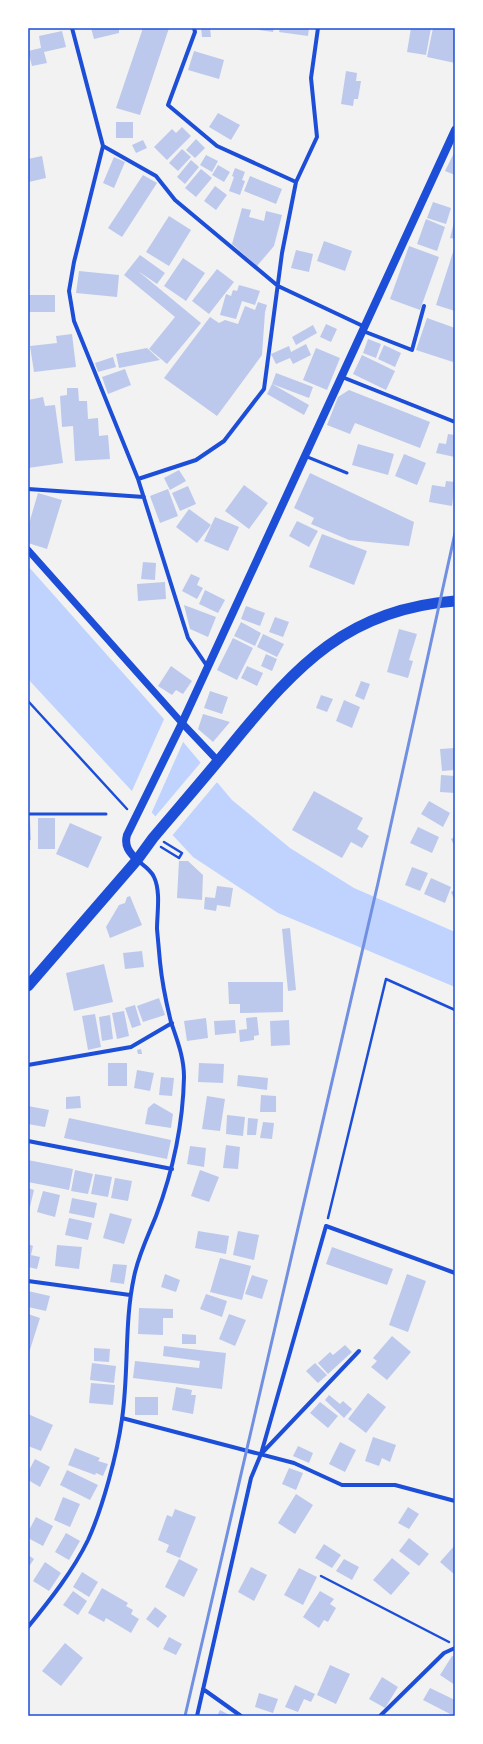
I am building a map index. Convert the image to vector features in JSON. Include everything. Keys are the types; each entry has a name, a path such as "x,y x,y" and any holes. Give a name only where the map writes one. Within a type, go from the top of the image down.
{"highway":[{"path":"28,986 137,860 158,840 214,765 265,704 300,667 338,638 371,620 404,609 455,601"}],"main road":[{"path":"137,860 126,848 127,835 182,723 455,130"}],"street":[{"path":"72,28 103,146 68,291 74,320 138,479 188,638 207,666"},
{"path":"194,28 195,32 168,105 217,146 296,182"},
{"path":"138,479 196,460 224,441 264,389 282,253 296,182 317,137 311,78 318,28"},
{"path":"103,146 156,176 175,200 278,286 364,329 412,350 424,306"},
{"path":"342,377 455,422"},
{"path":"28,489 144,497"},
{"path":"28,550 182,723 214,765"},
{"path":"28,1627 66,1578 87,1542 99,1510 122,1418 130,1295 138,1260 172,1169 181,1120 184,1076 182,1056 172,1023 160,963 156,884 150,871 137,860"},
{"path":"28,1066 131,1047 172,1023"},
{"path":"28,1141 172,1169"},
{"path":"197,1716 251,1478 261,1454 326,1226 455,1273"},
{"path":"28,1281 130,1295"},
{"path":"261,1454 359,1351"},
{"path":"122,1418 294,1463 342,1485 395,1485 455,1501"},
{"path":"380,1716 444,1653 455,1648"},
{"path":"203,1689 241,1716"}],"lane":[{"path":"305,456 347,473"},
{"path":"28,814 106,814"}],"path":[{"path":"28,701 127,809"},
{"path":"158,840 182,853 179,858 170,852"},
{"path":"326,1226 386,979 455,1010"},
{"path":"321,1576 455,1645"}],"water":[{"path":"28,566 163,718 232,800 290,848 354,888 455,932 455,987 278,913 193,857 28,679"}],"pier":[{"path":"165,717 184,740 151,814 131,793"},
{"path":"202,761 218,781 171,837 154,818"}],"building":[{"path":"91,28 119,28 119,33 94,39"},
{"path":"143,28 169,28 140,115 116,108"},
{"path":"201,28 210,28 211,37 202,37"},
{"path":"260,28 274,28 273,32 259,30"},
{"path":"280,28 309,28 308,36 279,32"},
{"path":"411,28 431,28 426,55 407,52"},
{"path":"433,28 455,28 455,63 427,57"},
{"path":"62,31 66,47 44,52 47,63 32,66 28,51 41,48 39,36"},
{"path":"194,51 224,60 219,79 188,70"},
{"path":"346,71 357,73 356,81 361,81 358,99 354,99 353,106 341,104"},
{"path":"218,113 240,125 231,140 209,127"},
{"path":"116,122 133,122 133,138 116,138"},
{"path":"182,127 191,136 167,160 154,147 172,129 176,133"},
{"path":"196,139 205,148 195,158 186,150"},
{"path":"143,140 147,148 136,153 132,145"},
{"path":"182,149 191,157 178,171 169,163"},
{"path":"455,153 455,175 445,171"},
{"path":"206,155 218,161 212,172 200,165"},
{"path":"42,156 46,178 29,182 28,159"},
{"path":"114,157 125,162 114,188 103,183"},
{"path":"191,160 199,167 185,184 177,177"},
{"path":"218,165 230,172 224,182 212,175"},
{"path":"235,168 245,172 242,180 245,181 240,195 229,191 234,177 232,176"},
{"path":"201,169 212,178 196,197 185,188"},
{"path":"143,175 157,183 122,237 108,228"},
{"path":"250,176 282,189 276,204 244,191"},
{"path":"215,186 227,195 216,210 204,201"},
{"path":"433,202 451,208 446,224 427,218"},
{"path":"242,208 251,210 249,217 264,221 266,211 282,215 274,246 257,266 232,244"},
{"path":"169,216 191,230 169,266 146,252"},
{"path":"426,219 445,227 437,251 417,244"},
{"path":"454,222 455,223 455,239 450,238"},
{"path":"324,241 352,251 345,271 317,261"},
{"path":"409,246 439,257 420,310 390,299"},
{"path":"455,246 455,311 436,305"},
{"path":"296,250 313,254 309,272 291,268"},
{"path":"140,255 165,273 157,284 138,271 201,323 167,364 149,349 175,317 124,275"},
{"path":"183,258 205,273 186,301 164,286"},
{"path":"217,269 234,282 209,314 192,301"},
{"path":"79,271 119,275 117,297 76,293"},
{"path":"239,285 260,291 255,305 242,301 236,319 220,315 226,294 231,296 233,290 237,291"},
{"path":"28,295 55,295 55,312 28,312"},
{"path":"258,302 267,305 265,312 262,355 217,416 164,378 210,317 219,323 225,320 238,324 245,306 255,310"},
{"path":"427,318 455,328 455,358 453,362 416,350"},
{"path":"326,324 337,329 331,342 320,337"},
{"path":"313,325 317,333 296,345 292,337"},
{"path":"72,334 76,367 34,372 30,346 57,343 56,336"},
{"path":"368,339 381,344 376,358 363,353"},
{"path":"306,344 311,355 293,364 290,358 276,364 271,354 289,346 291,352"},
{"path":"384,345 401,353 395,367 378,359"},
{"path":"147,348 160,360 119,368 116,354"},
{"path":"316,348 340,358 327,390 303,380"},
{"path":"362,355 395,371 386,390 353,374"},
{"path":"113,357 116,367 98,372 95,363"},
{"path":"125,369 131,385 108,394 102,377"},
{"path":"276,373 313,387 309,398 272,384"},
{"path":"272,384 309,405 304,415 267,394"},
{"path":"67,388 78,388 79,401 87,401 88,419 98,418 99,436 108,435 110,459 75,461 73,426 62,427 60,396 67,395"},
{"path":"349,390 430,422 420,448 355,423 350,434 327,425 338,397"},
{"path":"43,397 45,406 55,405 63,463 28,468 28,400"},
{"path":"448,434 455,435 455,457 436,453 439,443 446,444"},
{"path":"358,444 394,454 388,475 352,465"},
{"path":"404,454 426,463 417,485 395,476"},
{"path":"179,470 186,481 170,490 164,478"},
{"path":"310,473 414,522 409,546 349,540 311,524 314,518 294,508"},
{"path":"446,481 455,482 452,506 429,502 432,485 445,487"},
{"path":"244,485 268,503 249,529 225,511"},
{"path":"188,486 196,504 180,511 172,493"},
{"path":"168,489 178,516 160,523 150,496"},
{"path":"38,493 62,500 47,549 28,543 28,527"},
{"path":"189,509 211,525 197,543 176,527"},
{"path":"215,517 239,527 228,551 204,541"},
{"path":"297,521 318,531 309,547 289,536"},
{"path":"322,534 367,551 354,585 309,567"},
{"path":"143,562 156,563 155,580 141,579"},
{"path":"191,574 200,578 197,585 203,588 197,599 182,591"},
{"path":"165,582 166,599 138,601 137,584"},
{"path":"205,590 225,600 218,613 199,604"},
{"path":"184,605 216,617 208,637 190,629"},
{"path":"246,606 265,613 260,626 241,619"},
{"path":"275,617 289,622 283,637 269,632"},
{"path":"241,622 261,633 255,646 234,636"},
{"path":"399,629 417,634 409,660 413,661 408,678 387,672"},
{"path":"263,634 284,644 277,657 257,647"},
{"path":"233,638 253,648 237,680 217,670"},
{"path":"266,654 277,659 272,671 261,666"},
{"path":"171,666 192,681 183,694 176,690 172,695 158,686"},
{"path":"247,666 263,673 257,686 241,678"},
{"path":"361,681 370,684 364,700 355,696"},
{"path":"210,691 228,697 222,714 204,708"},
{"path":"321,695 333,699 327,712 316,708"},
{"path":"344,700 360,707 352,728 336,721"},
{"path":"203,714 230,722 213,742 198,729"},
{"path":"455,748 455,770 442,771 440,749"},
{"path":"441,775 455,776 455,793 440,792"},
{"path":"314,791 363,818 357,829 369,836 362,848 351,842 342,858 292,830"},
{"path":"429,801 450,813 443,827 421,814"},
{"path":"38,818 55,818 55,849 38,849"},
{"path":"28,820 30,820 31,840 28,840"},
{"path":"70,823 102,837 88,868 56,854"},
{"path":"418,827 439,837 432,853 410,843"},
{"path":"455,837 455,847 451,839"},
{"path":"179,861 188,861 203,875 202,900 177,898"},
{"path":"412,867 428,873 420,891 405,885"},
{"path":"431,878 451,887 445,903 424,894"},
{"path":"217,886 233,888 230,907 217,905 216,911 204,909 205,897 215,898"},
{"path":"455,890 455,901 451,892"},
{"path":"130,896 142,925 110,938 106,927 119,905 125,903 127,897"},
{"path":"290,928 296,990 288,991 282,929"},
{"path":"142,951 144,967 125,969 123,953"},
{"path":"104,964 113,1002 74,1011 66,973"},
{"path":"228,982 283,982 283,1012 240,1013 240,1004 229,1004"},
{"path":"159,998 165,1015 143,1022 137,1006"},
{"path":"135,1005 141,1025 132,1028 125,1008"},
{"path":"124,1011 129,1036 117,1039 112,1013"},
{"path":"95,1014 101,1047 88,1050 82,1016"},
{"path":"110,1015 113,1039 102,1041 99,1017"},
{"path":"257,1017 259,1035 254,1036 254,1040 240,1042 239,1030 247,1029 246,1018"},
{"path":"206,1018 208,1038 187,1041 184,1021"},
{"path":"235,1020 236,1033 215,1035 214,1021"},
{"path":"289,1020 290,1045 271,1046 270,1021"},
{"path":"141,1049 142,1054 138,1054 137,1050"},
{"path":"108,1063 127,1063 127,1086 108,1086"},
{"path":"199,1063 224,1064 223,1083 198,1082"},
{"path":"137,1070 154,1073 150,1091 134,1088"},
{"path":"238,1075 268,1078 267,1090 237,1086"},
{"path":"161,1077 174,1078 172,1096 159,1095"},
{"path":"261,1095 276,1096 276,1112 260,1112"},
{"path":"80,1096 81,1108 66,1109 66,1097"},
{"path":"207,1096 225,1099 220,1131 202,1129"},
{"path":"154,1103 173,1114 171,1128 145,1124 148,1108"},
{"path":"28,1106 49,1110 45,1127 28,1124"},
{"path":"227,1115 245,1117 243,1136 226,1134"},
{"path":"69,1118 171,1140 167,1159 64,1138"},
{"path":"248,1118 258,1119 256,1135 247,1135"},
{"path":"263,1122 274,1123 272,1139 260,1138"},
{"path":"226,1145 240,1147 238,1169 223,1168"},
{"path":"190,1146 206,1148 204,1167 187,1164"},
{"path":"28,1160 73,1169 69,1190 28,1182"},
{"path":"75,1170 93,1174 88,1194 71,1191"},
{"path":"200,1170 219,1177 209,1202 191,1196"},
{"path":"95,1174 112,1177 108,1197 91,1194"},
{"path":"115,1178 132,1181 128,1201 111,1198"},
{"path":"28,1188 34,1190 29,1211 28,1211"},
{"path":"43,1191 60,1195 55,1217 37,1212"},
{"path":"72,1198 97,1203 94,1218 69,1213"},
{"path":"110,1213 132,1219 124,1244 103,1238"},
{"path":"69,1218 92,1223 88,1240 65,1235"},
{"path":"198,1231 229,1236 226,1254 195,1248"},
{"path":"238,1231 259,1235 254,1260 233,1255"},
{"path":"28,1244 33,1246 31,1255 40,1257 37,1269 28,1267"},
{"path":"57,1245 82,1247 79,1269 55,1266"},
{"path":"332,1247 393,1269 387,1285 326,1264"},
{"path":"220,1258 251,1266 242,1300 210,1292"},
{"path":"113,1264 127,1265 124,1284 110,1282"},
{"path":"165,1274 180,1280 176,1292 161,1287"},
{"path":"407,1274 426,1281 408,1332 389,1325"},
{"path":"252,1275 268,1280 262,1299 245,1294"},
{"path":"28,1291 50,1296 46,1311 28,1307"},
{"path":"206,1294 227,1301 222,1317 200,1309"},
{"path":"139,1308 173,1309 173,1318 163,1318 163,1335 138,1334"},
{"path":"28,1314 40,1318 28,1356"},
{"path":"229,1314 246,1320 235,1346 219,1339"},
{"path":"182,1334 196,1335 196,1344 182,1344"},
{"path":"392,1336 411,1352 387,1380 371,1367 377,1361 373,1358"},
{"path":"345,1345 352,1352 328,1374 318,1363 330,1352 333,1355"},
{"path":"164,1346 226,1353 222,1389 133,1378 135,1361 199,1368 200,1361 163,1356"},
{"path":"94,1348 110,1349 109,1362 94,1361"},
{"path":"92,1363 116,1366 114,1383 90,1380"},
{"path":"315,1363 327,1375 318,1383 306,1371"},
{"path":"91,1383 115,1385 113,1405 89,1403"},
{"path":"176,1387 192,1390 191,1395 196,1395 193,1414 172,1410"},
{"path":"368,1393 386,1407 366,1433 348,1419"},
{"path":"329,1395 340,1404 343,1401 352,1409 344,1418 325,1400"},
{"path":"135,1397 158,1397 158,1415 135,1415"},
{"path":"320,1402 338,1416 328,1428 310,1413"},
{"path":"28,1414 53,1425 41,1451 28,1446"},
{"path":"373,1437 396,1445 390,1462 382,1458 379,1466 365,1461"},
{"path":"340,1442 356,1450 345,1472 329,1464"},
{"path":"298,1446 313,1453 309,1463 293,1456"},
{"path":"75,1448 100,1458 98,1461 108,1464 103,1476 96,1473 95,1475 68,1465"},
{"path":"35,1459 50,1467 40,1487 28,1480 28,1472"},
{"path":"289,1468 303,1473 296,1490 282,1484"},
{"path":"67,1470 98,1485 90,1500 60,1485"},
{"path":"296,1494 313,1505 295,1534 278,1523"},
{"path":"63,1497 80,1504 70,1527 54,1520"},
{"path":"408,1507 419,1514 409,1529 398,1523"},
{"path":"175,1509 196,1517 180,1558 166,1552 169,1545 158,1540 167,1515 172,1517"},
{"path":"36,1517 53,1526 43,1546 28,1538 28,1532"},
{"path":"66,1533 80,1541 69,1560 55,1552"},
{"path":"409,1538 429,1554 419,1566 399,1551"},
{"path":"324,1544 341,1555 332,1568 315,1558"},
{"path":"455,1545 455,1575 440,1562"},
{"path":"28,1555 34,1559 28,1568"},
{"path":"392,1558 410,1573 391,1595 373,1580"},
{"path":"179,1559 198,1569 184,1597 165,1587"},
{"path":"344,1559 359,1567 352,1580 336,1571"},
{"path":"45,1562 61,1573 49,1591 33,1581"},
{"path":"251,1567 267,1575 254,1601 238,1592"},
{"path":"299,1568 317,1577 303,1605 284,1595"},
{"path":"82,1572 98,1582 89,1597 73,1587"},
{"path":"102,1588 128,1603 126,1606 133,1610 131,1614 139,1619 131,1633 106,1618 104,1622 88,1613"},
{"path":"73,1591 87,1601 78,1615 63,1605"},
{"path":"320,1591 334,1599 330,1604 336,1608 328,1622 324,1620 319,1628 303,1617"},
{"path":"155,1607 167,1616 158,1628 146,1619"},
{"path":"169,1637 182,1644 176,1655 163,1649"},
{"path":"65,1643 83,1658 61,1686 42,1671"},
{"path":"452,1656 455,1657 455,1685 440,1675"},
{"path":"330,1665 350,1674 336,1704 317,1695"},
{"path":"382,1677 398,1687 385,1708 369,1699"},
{"path":"295,1685 315,1694 311,1702 304,1699 298,1712 285,1707"},
{"path":"430,1688 455,1700 454,1716 423,1700"},
{"path":"259,1693 278,1699 273,1713 255,1707"},
{"path":"220,1710 231,1716 217,1716"}],"railway":[{"path":"185,1716 378,883 455,533"}]}
